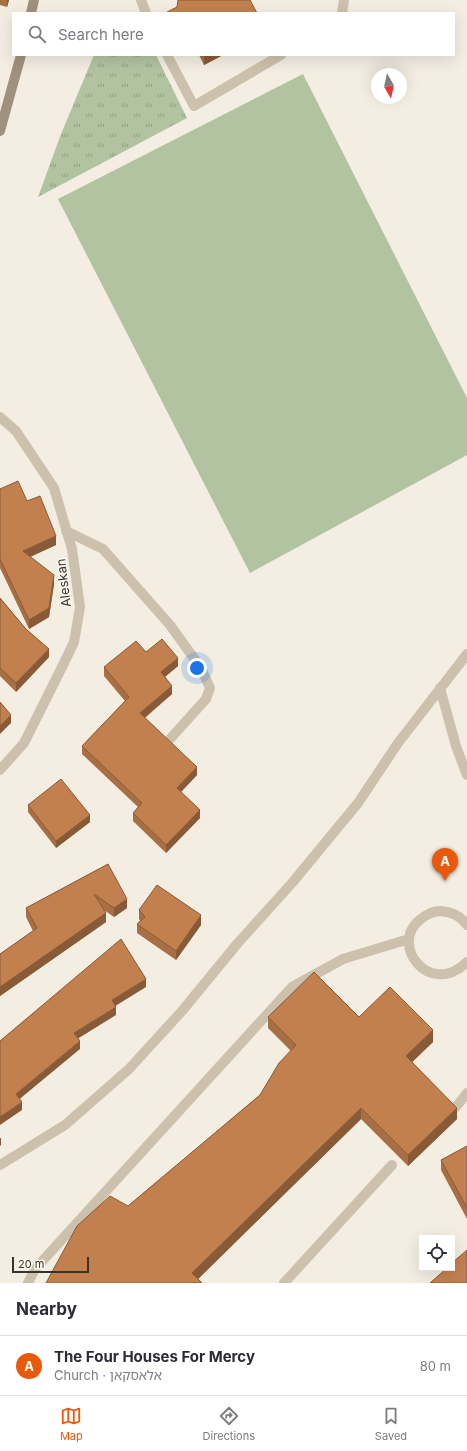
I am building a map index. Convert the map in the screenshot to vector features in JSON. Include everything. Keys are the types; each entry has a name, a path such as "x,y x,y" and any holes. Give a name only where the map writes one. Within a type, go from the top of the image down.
{"street":[{"path":"31,12 34,0"},
{"path":"141,0 146,12"},
{"path":"342,12 344,0"},
{"path":"0,131 21,56"},
{"path":"168,56 194,106 279,56"},
{"name":"Aleskan","path":"0,417 16,431 54,488 72,549 80,607 74,642 24,743 0,770"},
{"path":"66,531 103,548 170,625 201,668 210,688 206,699 170,739"},
{"path":"0,1165 65,1125 129,1069 182,1011 237,944 292,883 358,803 398,743 467,654"},
{"path":"440,688 456,746 467,775"},
{"path":"466,923 457,915 437,911 427,914 419,921 413,929 409,939 410,950 414,959 421,967 430,972 440,975 451,973 467,962"},
{"path":"28,1283 35,1269 292,986 343,959 409,939"},
{"path":"456,1107 467,1093"},
{"path":"284,1283 392,1165"}],"green space":[{"path":"94,56 156,56 187,118 38,197 61,134"},
{"path":"303,74 467,398 467,455 250,573 58,199"}],"building":[{"path":"178,0 250,0 256,12 167,12 177,7"},
{"path":"18,481 27,501 40,496 56,536 23,551 54,575 49,608 29,620 0,559 0,489"},
{"path":"0,598 26,629 49,649 16,683 0,668"},
{"path":"162,639 178,658 161,672 172,686 140,713 197,767 177,788 200,810 166,845 133,813 142,803 82,746 129,697 104,667 136,641 146,652"},
{"path":"0,702 11,715 0,726"},
{"path":"61,779 90,815 56,841 28,805"},
{"path":"108,864 127,899 114,908 94,894 106,913 0,987 0,954 37,928 26,908"},
{"path":"157,885 201,915 176,951 137,924 145,917 139,910"},
{"path":"121,939 146,979 112,1000 116,1007 74,1033 80,1041 16,1094 22,1102 0,1117 0,1041"},
{"path":"314,972 359,1017 390,987 433,1030 406,1056 457,1108 408,1155 361,1108 192,1273 202,1283 46,1283 77,1226 110,1196 128,1206 260,1095 279,1063 296,1045 268,1017"},
{"path":"467,1146 467,1208 441,1160"},
{"path":"467,1250 467,1283 430,1283 444,1271 455,1271 455,1260"}],"place":[{"name":"The Four Houses For Mercy","path":"445,881"}]}
